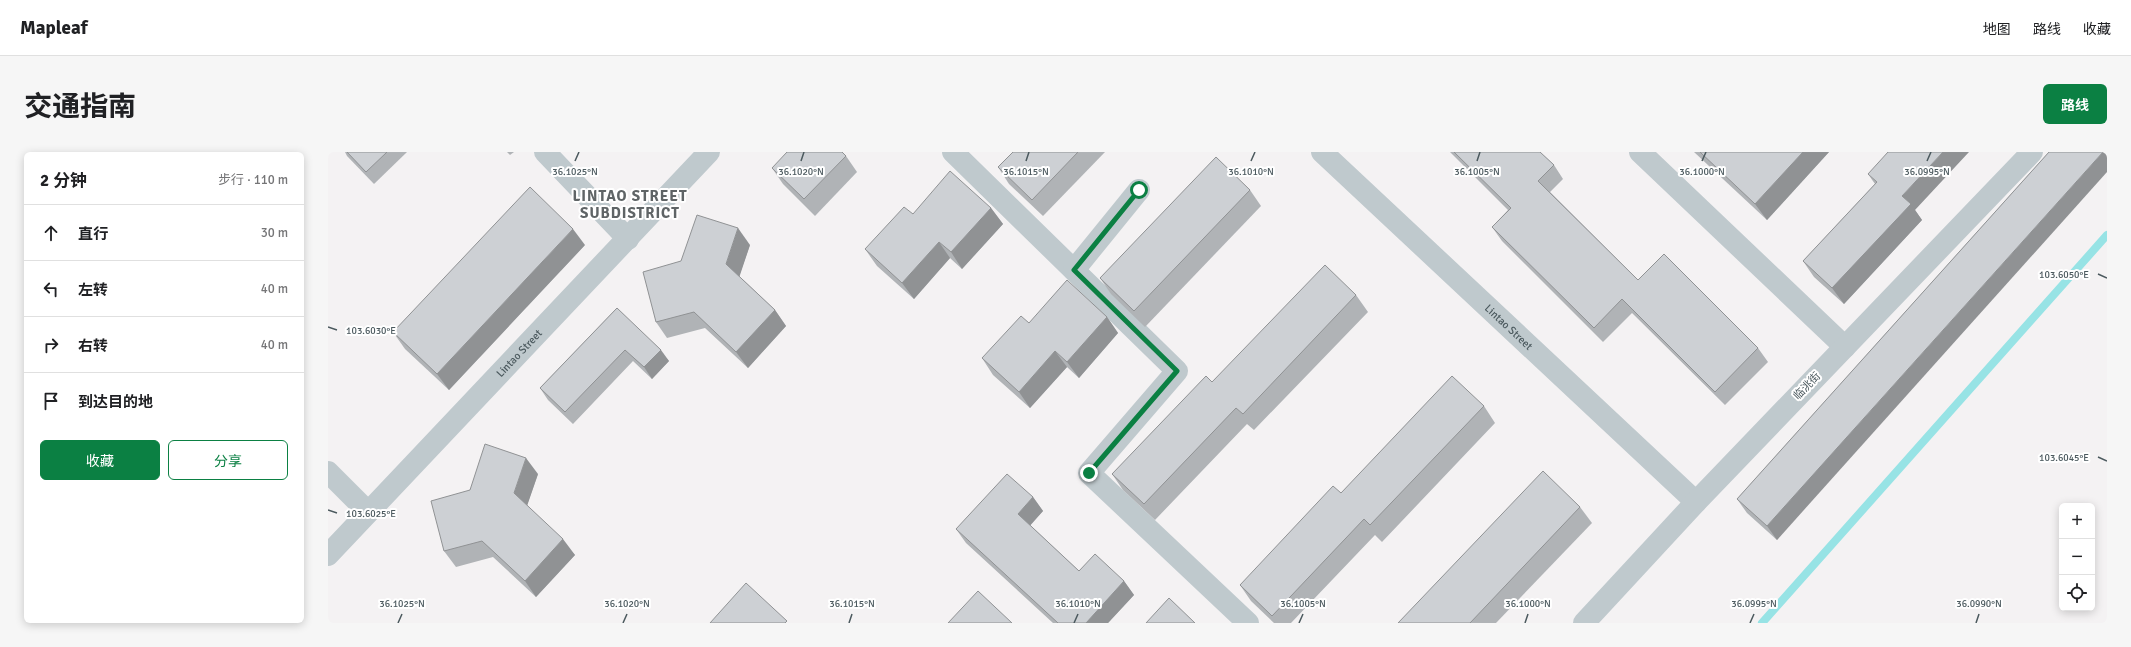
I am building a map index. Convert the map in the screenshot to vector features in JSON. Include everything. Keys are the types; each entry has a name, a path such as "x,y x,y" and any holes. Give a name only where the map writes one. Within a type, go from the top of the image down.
{"street":[{"path":"544,152 628,239"},
{"name":"Lintao Street","path":"328,555 709,152"},
{"path":"953,152 1177,371 1089,473 1248,623"},
{"name":"Lintao Street","path":"1322,152 1696,502"},
{"path":"1640,152 1845,347"},
{"name":"临洮街","path":"1584,623 1696,502 2032,152"},
{"path":"1074,270 1139,190"},
{"path":"328,472 368,512"}],"building":[{"path":"347,152 387,152 366,172"},
{"path":"787,152 842,152 846,156 804,199 772,168"},
{"path":"1013,152 1078,152 1032,200 998,167"},
{"path":"1454,152 1540,152 1554,165 1538,181 1638,280 1664,254 1758,348 1715,392 1622,299 1594,328 1492,227 1511,208"},
{"path":"1700,152 1803,152 1755,204"},
{"path":"1888,152 1943,152 1902,196 1911,204 1832,288 1803,261 1877,182 1868,174"},
{"path":"2049,152 2103,152 1767,526 1737,499"},
{"path":"1216,157 1250,190 1134,311 1100,278"},
{"path":"950,171 991,208 951,252 939,242 902,283 865,249 904,207 913,214"},
{"path":"530,187 573,229 437,374 393,332"},
{"path":"697,215 738,228 726,264 775,310 736,352 694,312 656,322 643,272 681,261"},
{"path":"1325,265 1356,295 1243,414 1236,408 1144,504 1112,474 1206,376 1212,382"},
{"path":"1067,280 1107,317 1067,362 1055,351 1019,392 982,358 1021,316 1029,323"},
{"path":"617,308 661,350 644,367 625,350 565,412 540,388"},
{"path":"1452,376 1484,406 1370,525 1364,519 1272,616 1240,585 1333,486 1341,493"},
{"path":"485,444 526,458 514,493 563,539 525,581 482,541 444,551 431,501 470,490"},
{"path":"1543,471 1580,507 1470,623 1398,623"},
{"path":"1007,474 1033,497 1018,514 1079,571 1095,554 1124,581 1086,623 1058,623 956,529"},
{"path":"746,583 787,621 785,623 710,623"},
{"path":"978,591 1012,623 948,623"},
{"path":"1169,598 1195,623 1146,623"}],"waterway":[{"path":"1762,623 2107,235"}],"district":[{"name":"LINTAO STREET SUBDISTRICT","path":"630,204"}],"route":[{"path":"1089,473 1177,371 1074,270 1139,190"}]}
